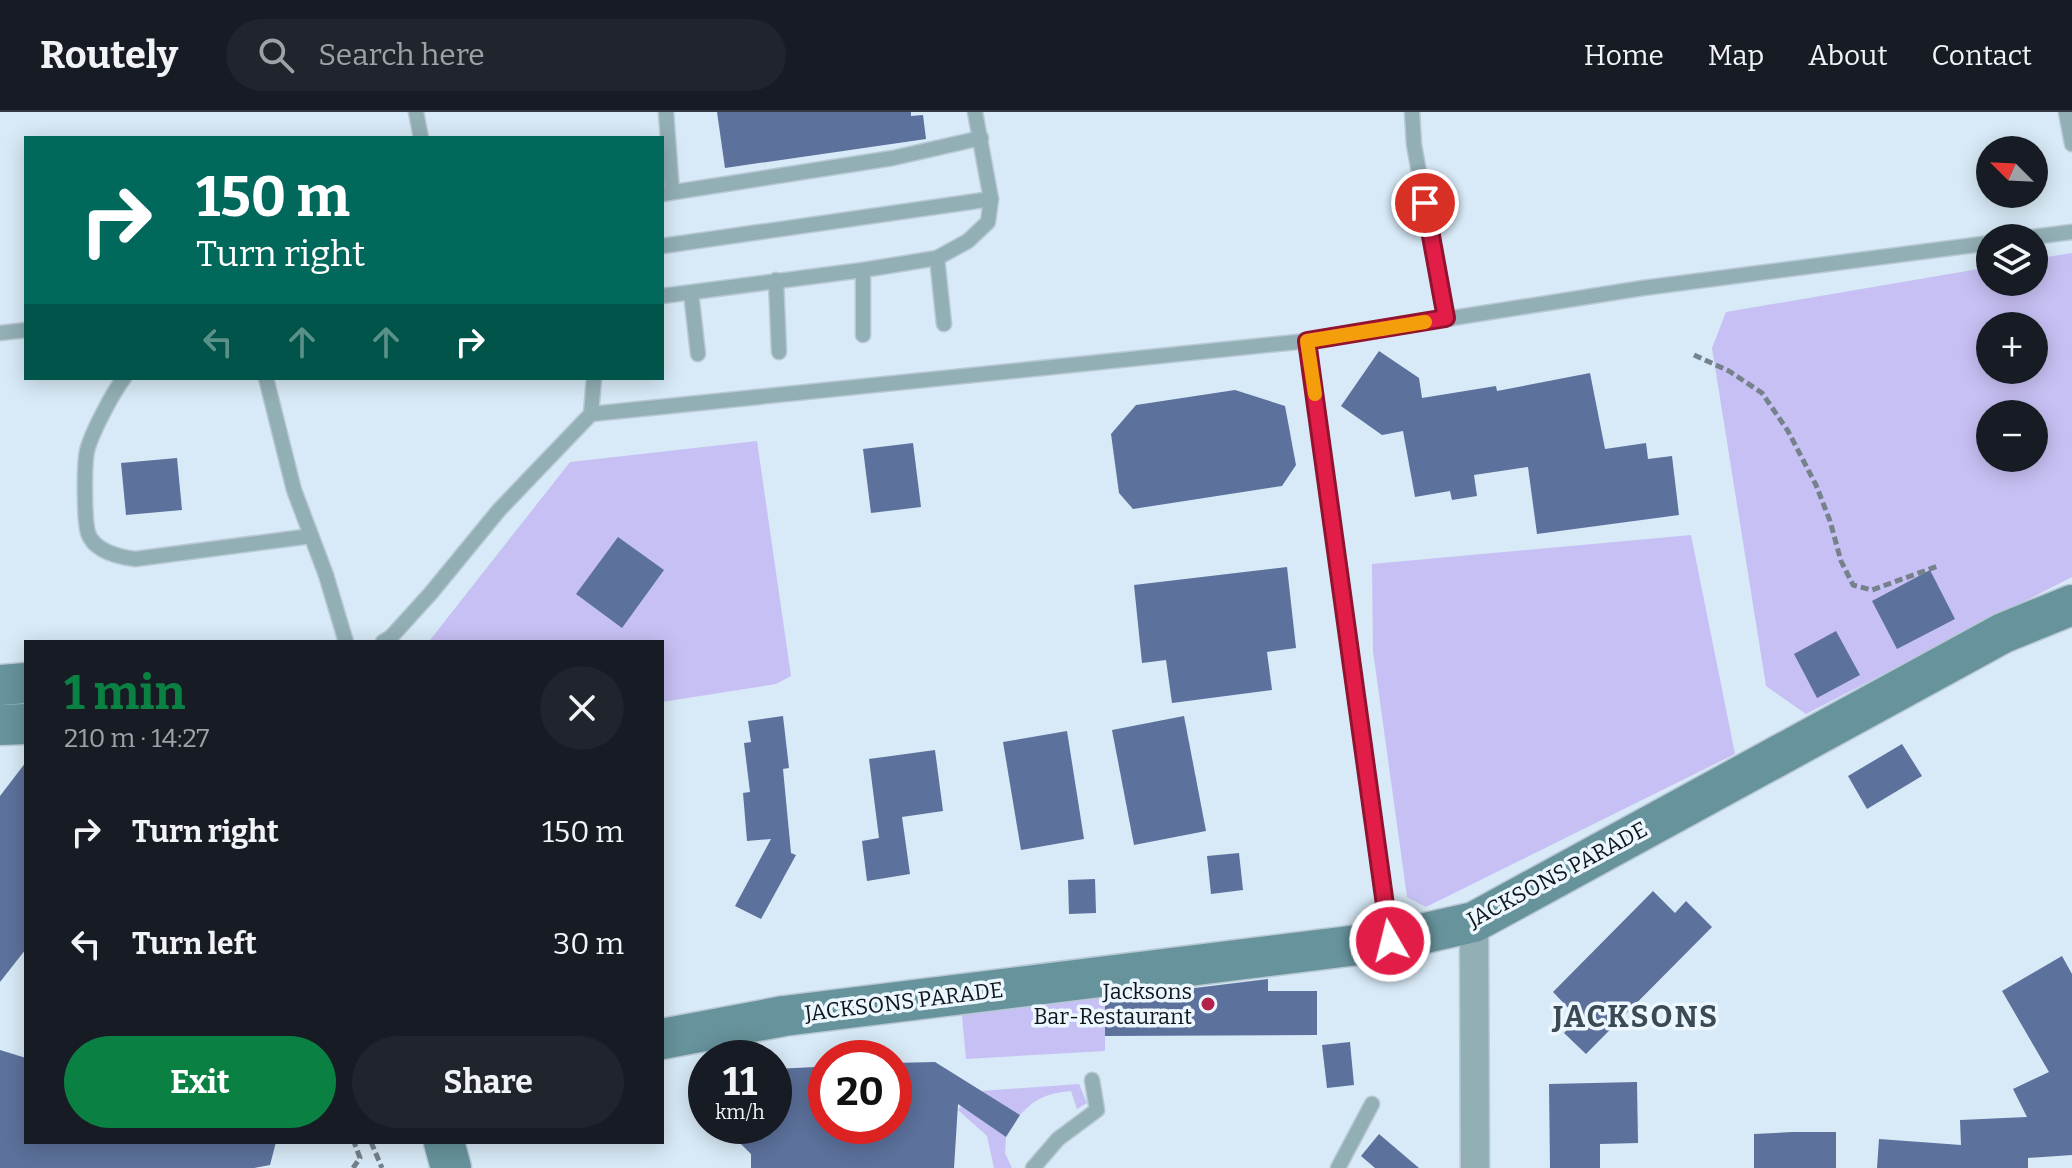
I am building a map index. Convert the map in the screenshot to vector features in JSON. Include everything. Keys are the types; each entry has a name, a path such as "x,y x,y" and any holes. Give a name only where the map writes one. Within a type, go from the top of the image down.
{"street":[{"name":"JACKSONS PARADE","path":"664,1039 784,1016 1390,941 1474,922 2003,633 2072,605"},
{"path":"0,685 24,683"},
{"path":"0,725 24,724"},
{"path":"1474,922 1475,1168"},
{"path":"445,1144 451,1168"},
{"path":"471,1144 478,1168"}],"lane":[{"path":"416,112 421,136"},
{"path":"666,112 667,193 893,158 981,138"},
{"path":"664,296 937,258 968,241 988,222 991,199 975,112"},
{"path":"1412,112 1414,145 1446,318"},
{"path":"2066,112 2072,144"},
{"path":"664,246 991,199"},
{"path":"2048,235 2072,232"},
{"path":"591,414 1307,341 1656,286 1976,245"},
{"path":"937,258 944,324"},
{"path":"863,270 863,335"},
{"path":"776,280 779,352"},
{"path":"691,293 698,354"},
{"path":"0,333 24,330"},
{"path":"1307,341 1390,941"},
{"path":"123,380 87,451 88,535 98,545 113,556 135,559 311,536"},
{"path":"266,380 294,490 345,640"},
{"path":"386,640 431,593 499,510 591,414 594,380"},
{"path":"1033,1168 1058,1139 1097,1110 1092,1080"},
{"path":"1338,1168 1372,1104"}],"path":[{"path":"1694,355 1729,371 1762,393 1788,431 1816,485 1841,561 1853,585 1872,590 1938,566"},
{"path":"353,1168 360,1158 355,1144"},
{"path":"372,1144 382,1168"}],"shaded area":[{"path":"2072,253 2072,577 1806,714 1766,686 1712,348 1726,312 1976,269 1976,296 2048,296 2048,257"},
{"path":"757,441 791,676 776,684 664,702 664,640 430,640 570,462"},
{"path":"1691,535 1735,754 1426,907 1407,897 1373,651 1372,564"},
{"path":"1105,995 1105,1051 966,1059 962,1017 967,1008"},
{"path":"1079,1084 1087,1103 1077,1109 1071,1091 1043,1097 1020,1115 981,1091"},
{"path":"961,1106 1006,1137 1005,1153 1012,1168 994,1168 987,1136 958,1110"}],"building":[{"path":"717,112 911,112 911,116 923,115 926,139 725,168"},
{"path":"1379,351 1419,378 1422,398 1496,386 1497,391 1590,373 1605,449 1646,443 1648,459 1672,456 1679,515 1537,534 1528,467 1474,475 1477,496 1452,500 1450,491 1415,497 1403,431 1382,435 1341,406"},
{"path":"1235,390 1285,406 1296,465 1282,486 1133,509 1119,493 1111,434 1136,405"},
{"path":"913,443 921,507 871,513 863,449"},
{"path":"177,458 182,510 126,515 121,463"},
{"path":"618,537 664,570 622,628 576,594"},
{"path":"1287,567 1296,648 1267,652 1272,690 1172,703 1166,660 1142,663 1134,585"},
{"path":"1930,570 1955,619 1897,649 1872,601"},
{"path":"1836,631 1860,675 1817,698 1794,654"},
{"path":"783,716 789,768 783,769 791,853 796,855 761,919 735,906 771,839 747,841 743,793 750,792 744,743 751,742 748,721"},
{"path":"1184,716 1206,831 1134,845 1112,730"},
{"path":"1067,731 1084,839 1021,850 1003,742"},
{"path":"1902,744 1922,776 1867,809 1848,776"},
{"path":"935,750 943,811 902,817 910,874 867,881 862,841 879,838 869,759"},
{"path":"24,765 24,952 0,982 0,796"},
{"path":"1239,853 1243,890 1211,894 1207,856"},
{"path":"1095,879 1096,913 1069,914 1068,880"},
{"path":"1653,891 1675,913 1686,901 1712,927 1586,1054 1564,1033 1578,1018 1553,992"},
{"path":"2062,956 2072,974 2072,1155 2028,1158 2028,1168 1877,1168 1879,1139 1961,1145 1960,1120 2027,1117 2013,1089 2049,1072 2002,991"},
{"path":"1268,979 1268,991 1317,991 1317,1035 1105,1036 1105,999"},
{"path":"1350,1042 1354,1085 1327,1088 1322,1045"},
{"path":"0,1050 24,1057 24,1144 275,1144 270,1165 254,1168 0,1168"},
{"path":"935,1062 1020,1115 1006,1137 958,1104 954,1168 751,1168 751,1154 741,1144 792,1144 792,1068 808,1067 808,1144 912,1144 912,1063"},
{"path":"1637,1082 1638,1143 1600,1144 1600,1168 1550,1168 1549,1084"},
{"path":"1836,1132 1836,1168 1754,1168 1754,1134"},
{"path":"1379,1134 1419,1168 1375,1168 1361,1156"}],"slow traffic":[{"path":"1315,394 1307,341 1425,322"}],"place":[{"name":"Jacksons Bar-Restaurant","path":"1208,1004"}],"district":[{"name":"JACKSONS","path":"1636,1017"}],"route":[{"path":"1390,941 1307,341 1446,318 1425,203"}]}
